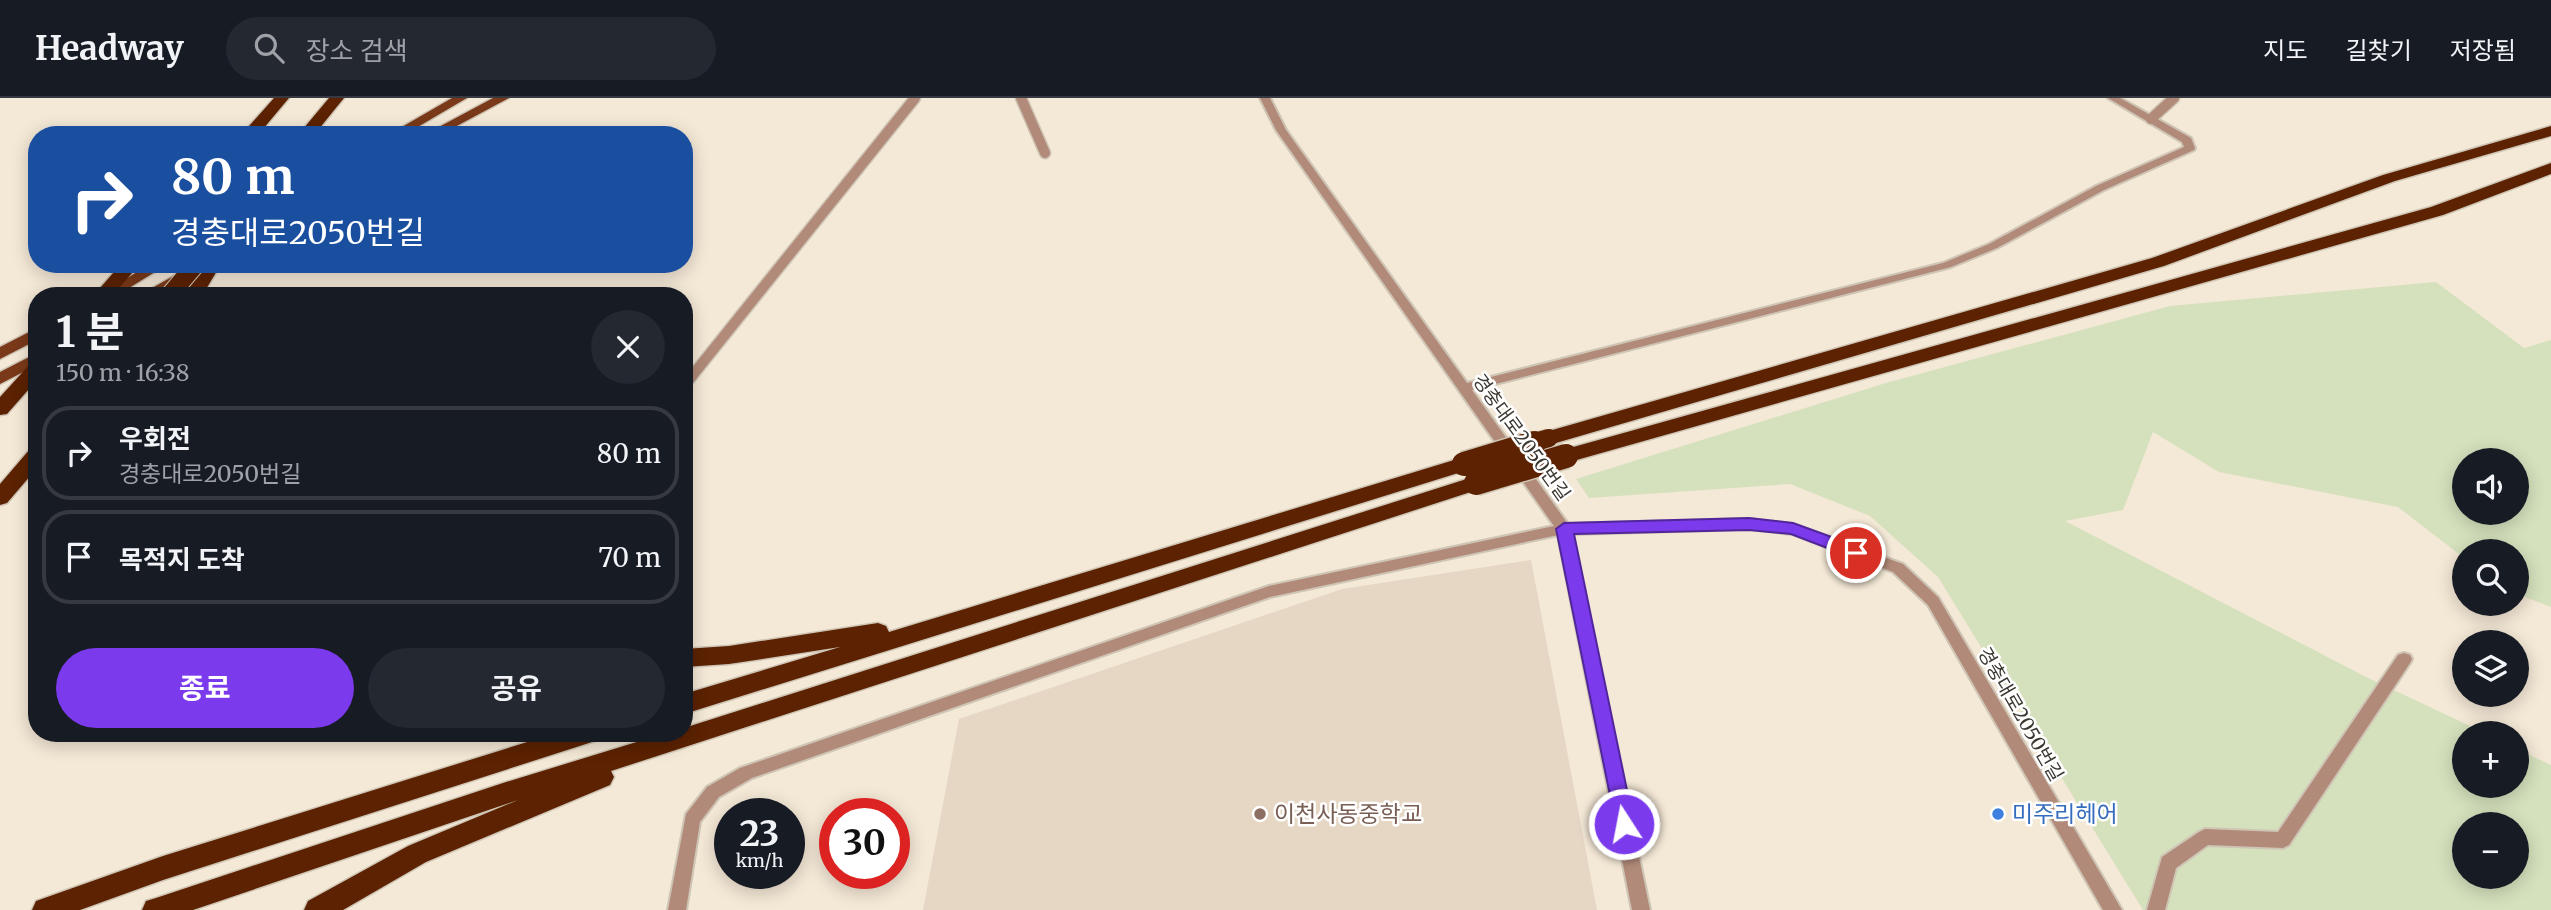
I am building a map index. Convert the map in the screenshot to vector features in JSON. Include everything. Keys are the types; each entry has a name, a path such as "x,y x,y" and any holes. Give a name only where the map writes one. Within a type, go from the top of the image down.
{"highway":[{"path":"257,126 282,98"},
{"path":"314,126 337,98"},
{"path":"693,701 1549,438 2158,262 2389,178 2551,131"},
{"path":"693,736 1476,483 2437,211 2551,168"},
{"path":"111,287 123,273"},
{"path":"177,287 190,273"},
{"path":"0,408 28,378"},
{"path":"0,498 28,465"},
{"path":"693,657 806,644 970,616"},
{"path":"693,741 761,715"},
{"path":"46,910 176,864 561,742"},
{"path":"156,910 503,794 673,742"},
{"path":"318,910 429,849 536,802 691,742"}],"main road":[{"path":"410,126 461,98"},
{"path":"448,126 503,98"},
{"path":"119,287 145,273"},
{"path":"160,287 183,273"},
{"path":"0,354 28,338"},
{"path":"0,379 28,363"}],"street":[{"name":"경충대로2050번길","path":"1265,98 1281,130 1564,529 1749,524 1793,529 1898,568 1933,601 2113,910"},
{"path":"1464,388 1947,265 1993,246 2100,188 2190,148 2187,140 2113,98"},
{"path":"677,910 692,819 713,792 746,774 1269,592 1564,529 1641,910"},
{"path":"2156,910 2168,863 2205,837 2283,841 2404,659"}],"lane":[{"path":"693,375 915,98"},
{"path":"1021,98 1045,153"},
{"path":"2151,119 2174,98"}],"shaded area":[{"name":"이천사동중학교","path":"1531,560 1597,910 923,910 959,719 1342,589"}],"green space":[{"path":"2436,282 2524,348 2551,340 2551,607 2529,599 2529,539 2452,539 2452,549 2398,507 2219,472 2153,432 2123,510 2065,521 2366,677 2460,721 2452,721 2452,798 2529,798 2529,755 2551,765 2551,910 2143,910 1938,577 1870,516 1790,484 1589,498 1576,479 1886,383 2170,306"}],"place":[{"name":"이천사동중학교","path":"1260,814"},
{"name":"미주리헤어","path":"1998,814"}],"route":[{"path":"1624,824 1564,529 1749,524 1793,529 1856,553"}]}
